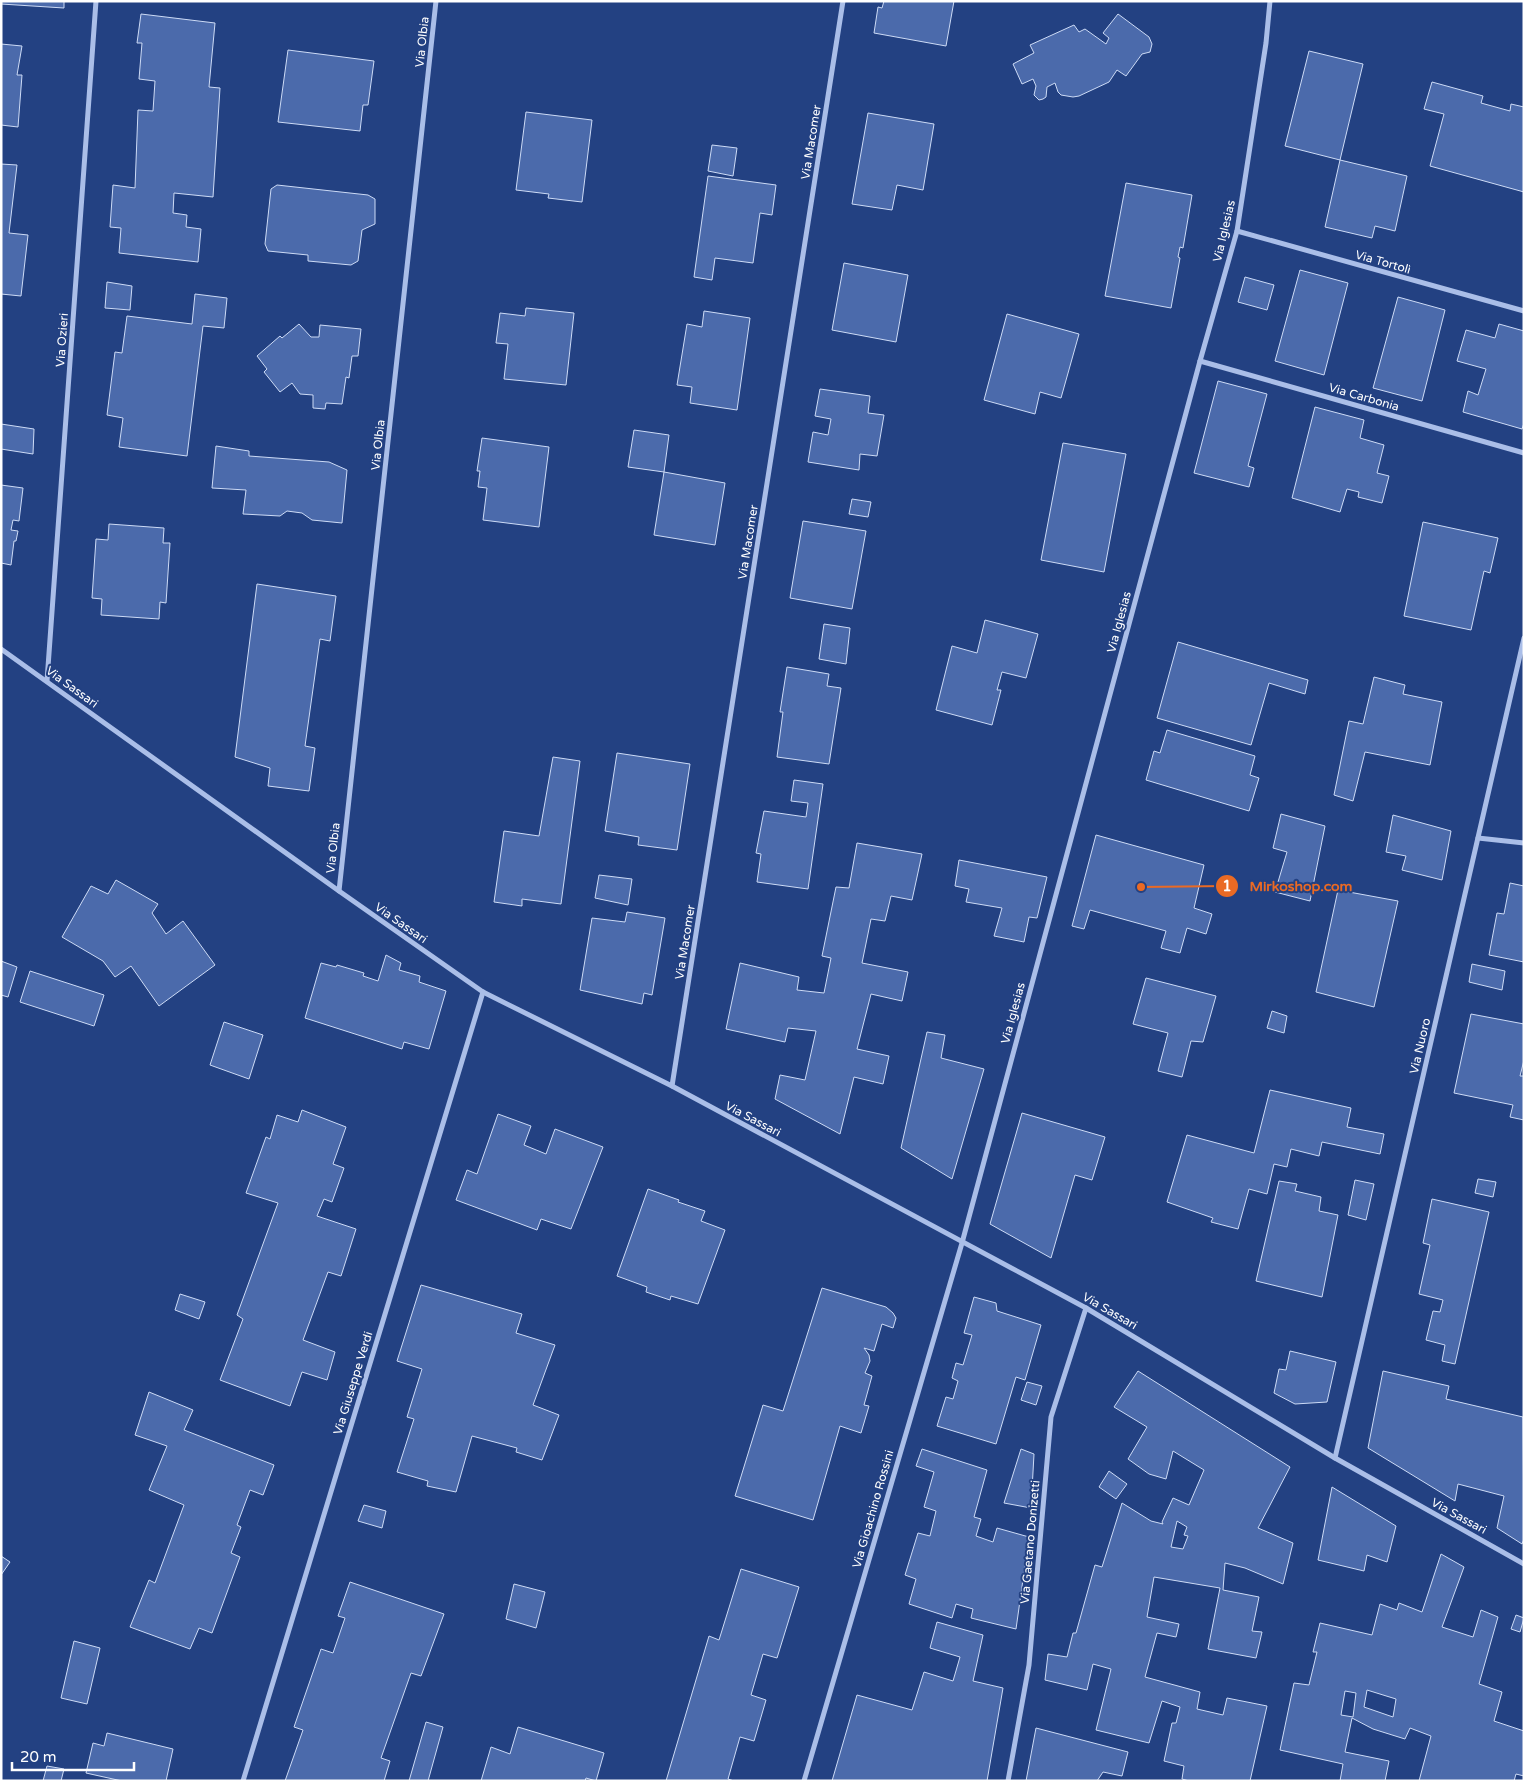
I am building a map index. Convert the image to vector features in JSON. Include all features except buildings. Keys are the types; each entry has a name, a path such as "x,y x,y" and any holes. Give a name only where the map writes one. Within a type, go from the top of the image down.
{"street":[{"name":"Via Ozieri","path":"48,681 96,1"},
{"name":"Via Olbia","path":"339,891 436,1"},
{"name":"Via Macomer","path":"672,1086 843,1"},
{"name":"Via Iglesias","path":"962,1242 1200,361 1237,231 1266,42 1270,1"},
{"name":"Via Tortolì","path":"1237,231 1524,311"},
{"name":"Via Carbonia","path":"1200,361 1524,453"},
{"name":"Via Nuoro","path":"1335,1458 1524,638"},
{"name":"Via Sassari","path":"1,649 483,992 672,1086 1086,1308 1335,1458 1524,1564"},
{"path":"1478,838 1524,843"},
{"name":"Via Giuseppe Verdi","path":"243,1781 483,992"},
{"name":"Via Gioachino Rossini","path":"804,1781 962,1242"},
{"name":"Via Gaetano Donizetti","path":"1008,1781 1029,1665 1051,1417 1086,1308"}],"place":[{"name":"Mirkoshop.com","path":"1141,887"}]}
